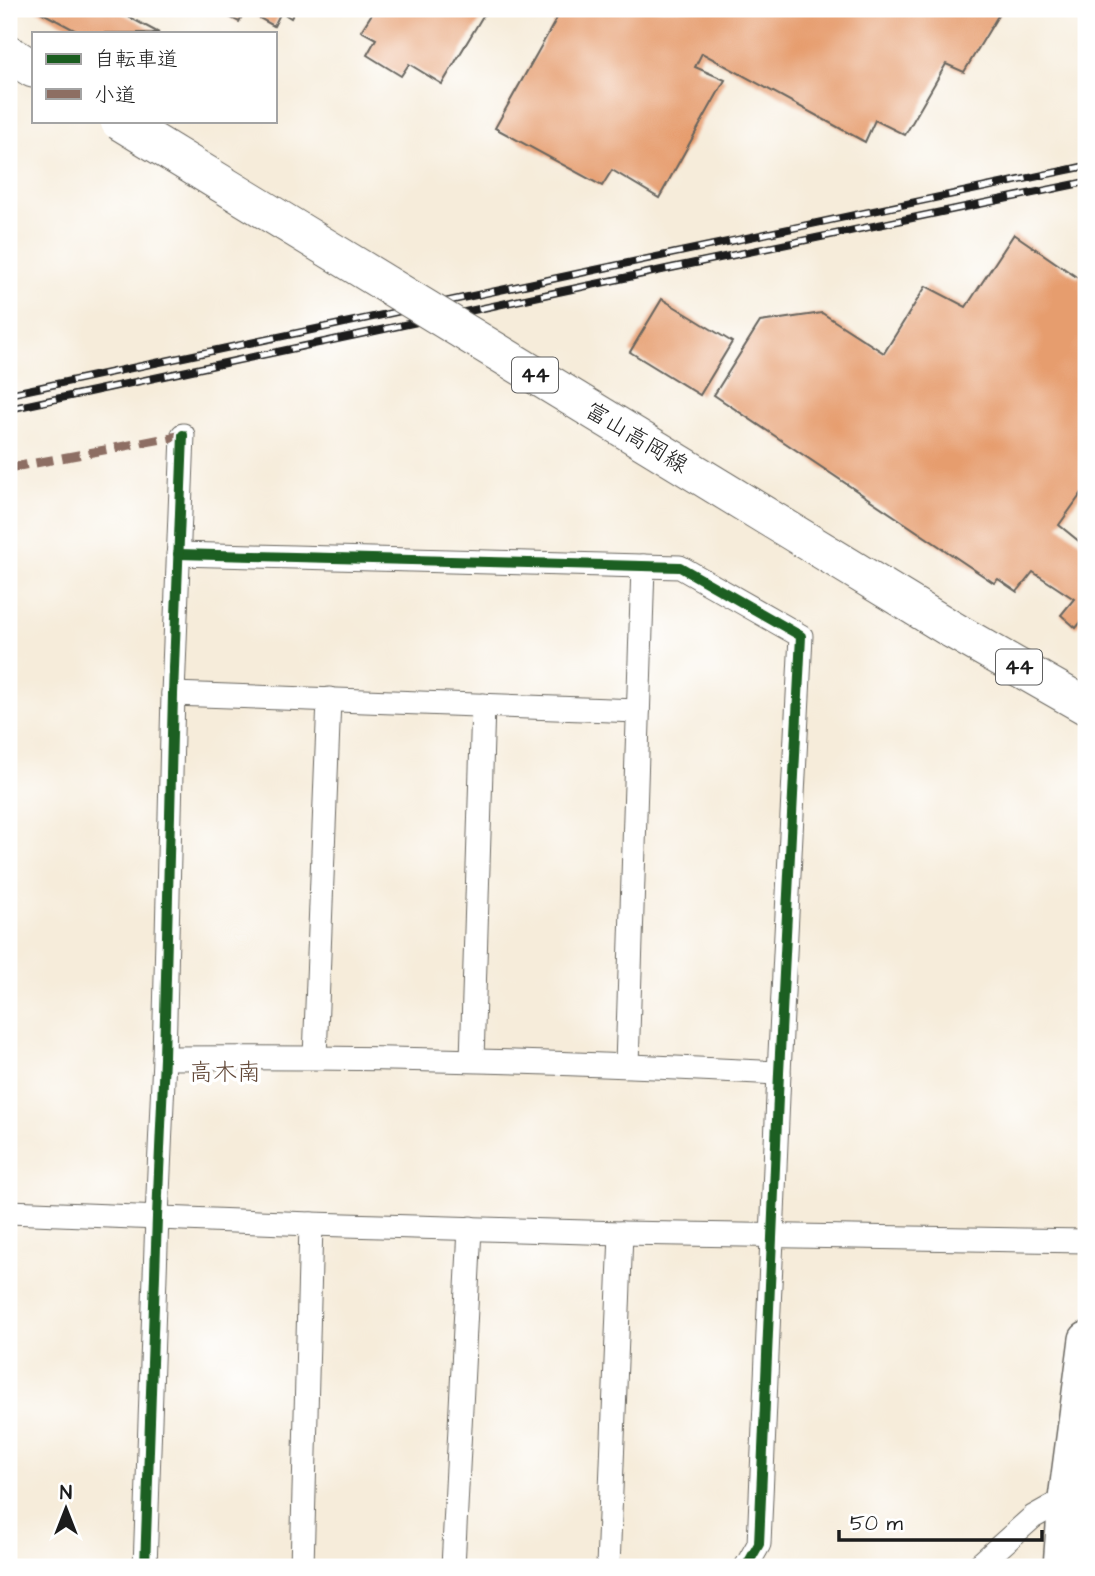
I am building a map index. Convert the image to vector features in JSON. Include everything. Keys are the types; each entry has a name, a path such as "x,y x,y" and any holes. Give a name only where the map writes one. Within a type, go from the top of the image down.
{"main road":[{"path":"9,54 32,68"},
{"name":"富山高岡線","path":"121,122 951,629 1086,706"}],"street":[{"path":"145,1567 183,435"},
{"path":"178,554 680,568 802,636 779,1073 759,1544 746,1567"},
{"path":"627,1065 643,566"},
{"path":"173,694 638,711"},
{"path":"315,1057 329,699"},
{"path":"472,1060 483,705"},
{"path":"164,1058 472,1060 779,1073"},
{"path":"9,1212 621,1233 1086,1241"},
{"path":"302,1567 311,1224"},
{"path":"453,1567 470,1228"},
{"path":"608,1567 621,1233"},
{"path":"1060,1567 1065,1499 1086,1339"},
{"path":"977,1567 1032,1517 1065,1499"}],"building":[{"path":"35,9 114,9 157,32 78,32"},
{"path":"214,9 296,9 291,18 281,12 274,26 245,10 239,22"},
{"path":"375,9 487,9 442,84 409,64 401,76 367,55 376,39 361,31"},
{"path":"562,9 1002,9 964,72 946,64 905,135 875,120 865,142 702,53 695,67 725,80 659,198 612,170 602,186 495,128"},
{"path":"1014,234 1078,278 1086,266 1086,487 1059,525 1086,547 1086,616 1076,628 1061,615 1074,599 1033,572 1017,592 998,579 994,583 714,395 760,322 822,313 884,353 926,286 966,307"},
{"path":"662,299 732,342 700,395 630,352"}],"railway":[{"path":"9,394 1086,166"},
{"path":"9,409 1086,182"}],"marked path":[{"path":"9,468 183,435"}],"cycle path":[{"path":"145,1567 183,435"},
{"path":"178,554 680,567 801,636 759,1544 746,1567"}],"district":[{"name":"高木南","path":"225,1072"}]}
